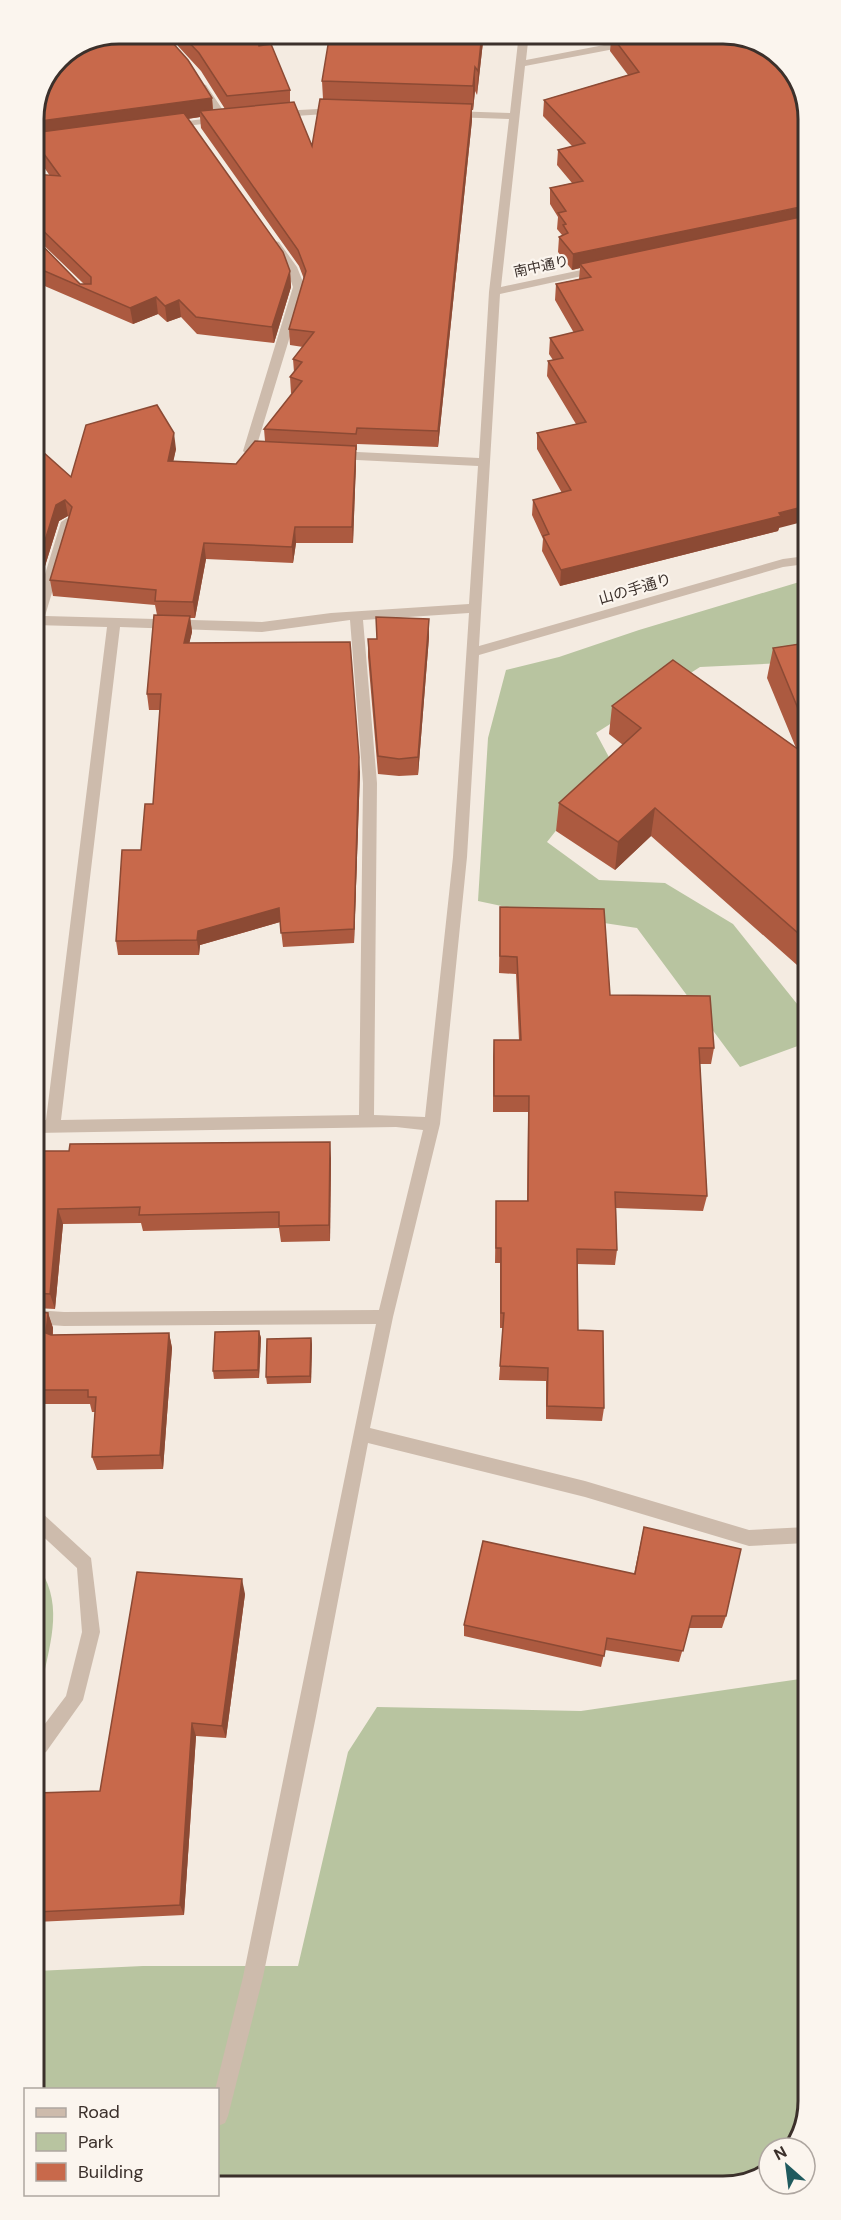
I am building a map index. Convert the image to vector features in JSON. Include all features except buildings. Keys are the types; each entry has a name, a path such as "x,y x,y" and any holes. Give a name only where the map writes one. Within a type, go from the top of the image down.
{"street":[{"path":"219,2112 253,1977 385,1317 432,1124 460,857 495,292 523,44"},
{"path":"521,64 628,44"},
{"path":"157,128 194,129 229,119 207,97 195,74"},
{"path":"267,115 344,111"},
{"path":"438,114 514,116"},
{"path":"271,238 291,267 299,287 249,451 272,452"},
{"name":"南中通り","path":"495,292 610,267"},
{"path":"330,455 484,462"},
{"path":"44,593 67,522"},
{"name":"山の手通り","path":"474,652 783,563 798,561"},
{"path":"44,620 262,627 331,617 356,626 475,608"},
{"path":"53,1127 114,624"},
{"path":"356,626 370,783 366,1122"},
{"path":"43,1127 366,1122 432,1124"},
{"path":"43,1318 64,1320 385,1317"},
{"path":"362,1434 585,1490 749,1539 798,1536"},
{"path":"43,1525 86,1564 92,1632 74,1700 43,1742"}],"green space":[{"path":"798,582 798,662 700,667 596,733 611,761 547,842 599,880 665,883 733,924 798,1005 798,1046 740,1067 637,928 525,911 478,901 488,738 506,670 559,657 639,630"},
{"path":"43,1575 53,1606 52,1636 43,1678"},
{"path":"798,1679 798,2101 796,2116 788,2136 757,2136 757,2168 732,2176 219,2176 219,2088 43,2088 43,1971 143,1966 298,1966 348,1752 377,1707 581,1711"}]}
